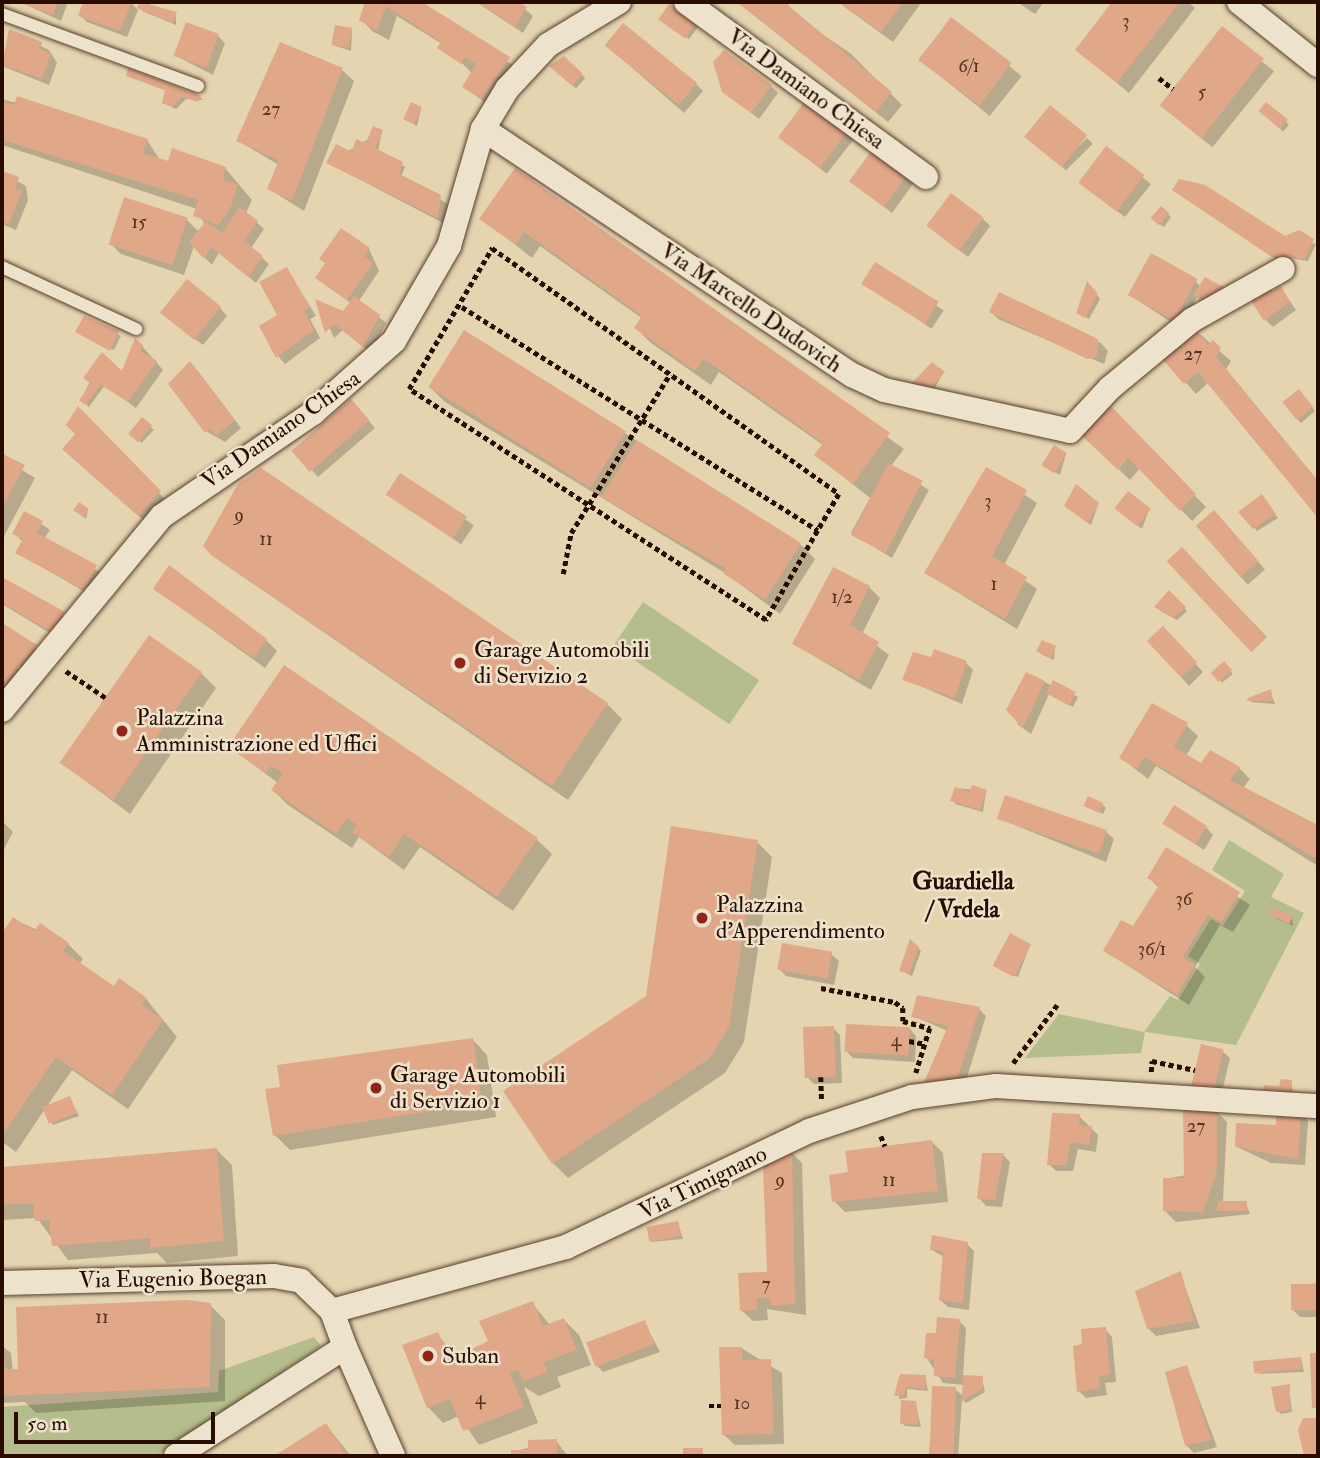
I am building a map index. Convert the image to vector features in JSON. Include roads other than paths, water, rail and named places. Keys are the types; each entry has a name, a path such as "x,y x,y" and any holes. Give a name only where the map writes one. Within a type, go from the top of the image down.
{"street":[{"name":"Via Damiano Chiesa","path":"2,710 162,516 313,414 394,341 449,246 483,130 525,67 619,2"},
{"name":"Via Damiano Chiesa","path":"686,2 926,177"},
{"path":"1239,2 1318,65"},
{"name":"Via Marcello Dudovich","path":"483,130 852,375 884,390 1070,431 1110,387 1192,320 1283,269"},
{"name":"Via Timignano","path":"332,1311 566,1247 824,1124 912,1097 996,1086 1318,1106"},
{"name":"Via Eugenio Boegan","path":"2,1283 274,1276 301,1281 332,1311"},
{"path":"332,1311 393,1456"},
{"path":"176,1456 345,1347"}],"lane":[{"path":"2,14 198,86"},
{"path":"2,267 136,329"}],"place":[{"name":"Garage Automobili di Servizio 2","path":"460,663"},
{"name":"Palazzina Amministrazione ed Uffici","path":"122,731"},
{"name":"Palazzina d'Apperendimento","path":"702,918"},
{"name":"Garage Automobili di Servizio 1","path":"376,1088"},
{"name":"Suban","path":"428,1356"}],"district":[{"name":"Guardiella / Vrdela","path":"963,896"}]}
